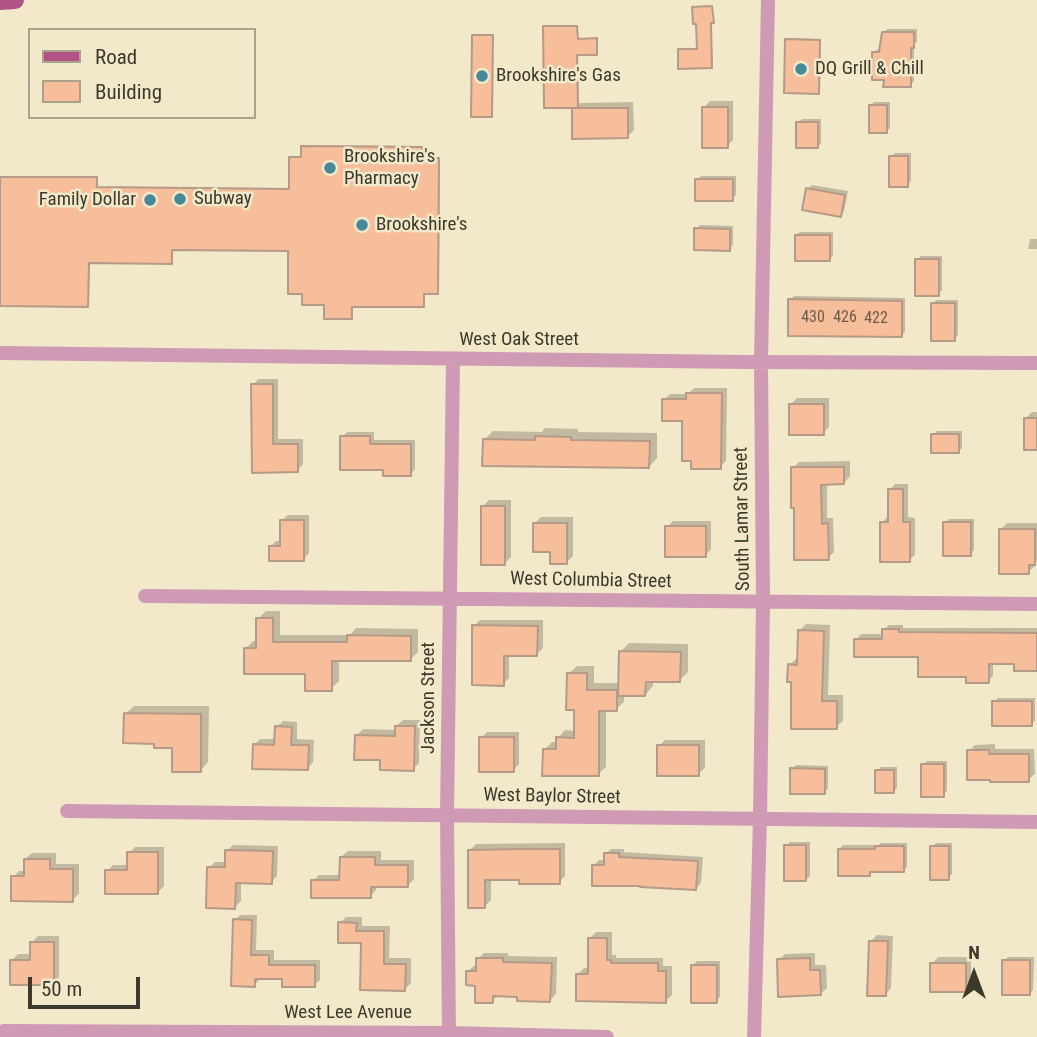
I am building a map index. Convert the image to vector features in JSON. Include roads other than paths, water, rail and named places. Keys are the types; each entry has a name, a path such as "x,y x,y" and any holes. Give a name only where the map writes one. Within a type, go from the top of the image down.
{"main road":[{"path":"0,1 15,0"}],"street":[{"name":"South Lamar Street","path":"754,1037 763,601 761,362 768,0"},
{"name":"West Oak Street","path":"0,353 1037,363"},
{"name":"Jackson Street","path":"449,1035 447,816 453,359"},
{"name":"West Columbia Street","path":"145,596 1037,604"},
{"name":"West Baylor Street","path":"67,811 1037,822"},
{"name":"West Lee Avenue","path":"4,1031 607,1037"}],"place":[{"name":"DQ Grill & Chill","path":"801,69"},
{"name":"Brookshire's Gas","path":"482,76"},
{"name":"Brookshire's Pharmacy","path":"330,168"},
{"name":"Subway","path":"180,199"},
{"name":"Family Dollar","path":"150,200"},
{"name":"Brookshire's","path":"362,225"}]}
